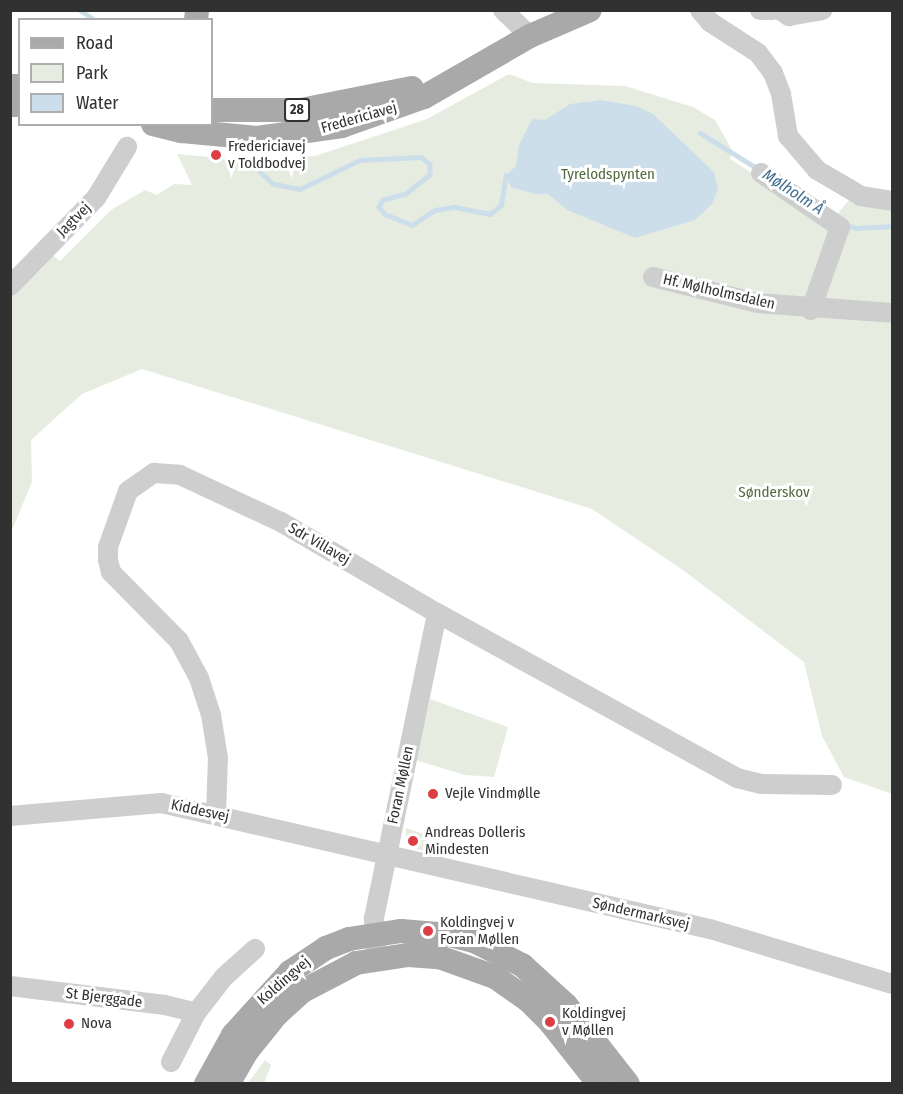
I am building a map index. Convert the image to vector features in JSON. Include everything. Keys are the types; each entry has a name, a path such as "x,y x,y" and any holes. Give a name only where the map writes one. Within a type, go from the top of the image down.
{"main road":[{"name":"Fredericiavej","path":"530,36 567,10"},
{"name":"Fredericiavej","path":"168,126 257,138 342,126 424,97 452,78 530,36 590,10"},
{"name":"Fredericiavej","path":"213,110 301,110 381,96 452,78"},
{"name":"Koldingvej","path":"206,1083 233,1035 290,972 326,948 374,933 450,935 506,955 537,976 566,1005 628,1083"},
{"name":"Koldingvej","path":"228,1083 248,1050 276,1015 303,991 335,972 377,958 439,957 495,976 527,999 550,1022 599,1083"}],"street":[{"path":"503,10 530,36"},
{"path":"700,10 710,22 758,53 772,73 781,94 788,136 817,170 861,196 892,201"},
{"path":"760,10 773,10"},
{"path":"780,10 789,16 822,10"},
{"name":"Jagtvej","path":"10,286 96,198 127,147"},
{"path":"761,173 840,227 812,310"},
{"name":"Hf. Mølholmsdalen","path":"653,278 757,303 812,310 892,313"},
{"name":"Sdr Villavej","path":"216,814 218,758 211,715 198,678 179,641 111,572 108,547 128,491 140,480 154,473 180,475 281,522 437,613 737,778 761,784 832,785"},
{"name":"Foran Møllen","path":"377,958 374,933 387,853 437,613"},
{"name":"Kiddesvej","path":"10,816 142,802 216,814 387,853"},
{"name":"Søndermarksvej","path":"387,853 710,929 892,984"},
{"path":"171,1062 196,1013 224,977 255,949"},
{"name":"St Bjerggade","path":"10,986 165,1005 196,1013"}],"green space":[{"name":"Sønderskov","path":"509,74 533,83 625,86 693,107 715,120 732,150 730,159 830,223 850,199 892,208 892,794 844,777 822,736 804,662 683,570 592,509 142,369 82,394 31,440 32,482 11,532 11,296 50,253 60,261 111,210 145,190 157,195 174,184 192,185 177,154 255,161 315,156 427,119"},
{"path":"430,699 508,727 494,777 465,775 415,760"},
{"path":"406,828 427,835 428,852 406,846"},
{"path":"265,1060 271,1065 264,1083 248,1083"}],"water":[{"path":"601,100 636,106 653,114 714,172 718,190 712,204 695,220 635,238 567,210 548,194 535,194 511,187 506,175 516,166 519,145 532,119 545,120 570,104"}],"waterway":[{"name":"Mølholm Å","path":"80,10 92,18"},
{"name":"Mølholm Å","path":"700,133 757,168"},
{"name":"Mølholm Å","path":"260,172 274,184 300,189 360,160 421,157 430,164 430,175 406,194 383,200 379,207 385,214 412,225 435,210 455,207 490,214 501,205 506,175"},
{"name":"Mølholm Å","path":"845,224 856,228 892,226"}],"place":[{"name":"Fredericiavej v Toldbodvej","path":"216,155"},
{"name":"Vejle Vindmølle","path":"433,794"},
{"name":"Andreas Dolleris Mindesten","path":"413,841"},
{"name":"Koldingvej v Foran Møllen","path":"428,931"},
{"name":"Koldingvej v Møllen","path":"550,1022"},
{"name":"Nova","path":"69,1024"}],"park label":[{"name":"Tyrelodspynten","path":"608,175"}]}
